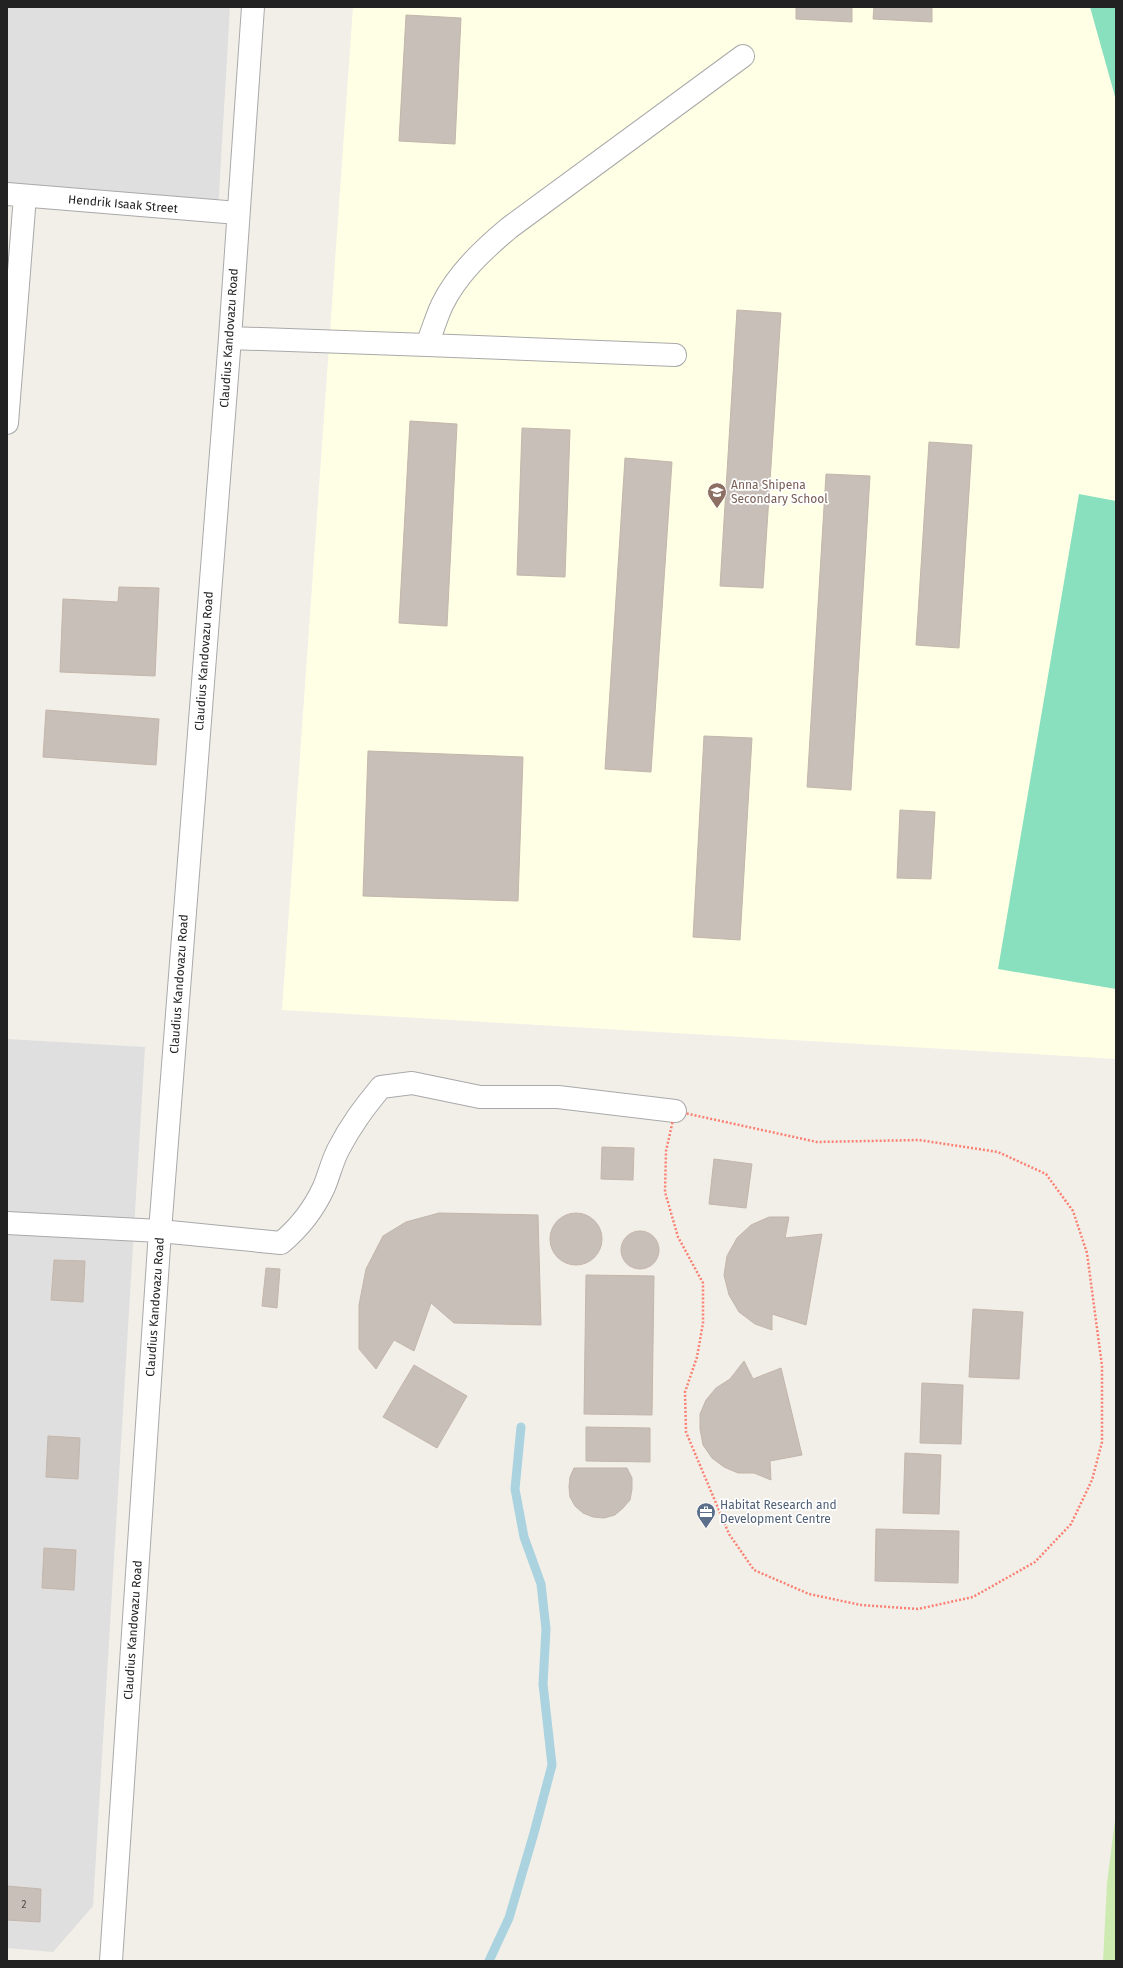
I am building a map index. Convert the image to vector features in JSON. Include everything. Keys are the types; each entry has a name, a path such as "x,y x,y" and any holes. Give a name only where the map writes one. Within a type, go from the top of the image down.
{"street":[{"name":"Claudius Kandovazu Road","path":"111,1961 160,1231 230,338 253,7"},
{"path":"427,345 443,304 461,276 484,249 508,228 743,56"},
{"name":"Hendrik Isaak Street","path":"16,195 238,213"},
{"path":"7,423 16,195"},
{"path":"230,338 675,356"},
{"path":"7,1223 160,1231 281,1243 294,1232 308,1214 323,1188 337,1152 356,1117 381,1087 412,1083 480,1097 558,1097 675,1111"}],"path":[{"path":"675,1111 817,1142 919,1140 998,1152 1046,1174 1073,1211 1087,1253 1102,1366 1102,1442 1092,1480 1071,1524 1035,1562 973,1597 918,1609 861,1605 809,1594 754,1570 729,1534 686,1432 685,1392 697,1357 704,1323 703,1283 678,1237 665,1192 666,1151 675,1111"}],"shaded area":[{"path":"7,7 230,7 218,211 7,195"},
{"name":"Anna Shipena Secondary School","path":"353,7 1116,7 1116,1059 282,1010"},
{"path":"7,1039 145,1047 93,1906 53,1952 7,1948"}],"green space":[{"path":"1090,7 1116,7 1116,100"},
{"path":"1079,494 1116,501 1116,989 998,969"},
{"path":"1116,1812 1116,1961 1103,1961 1107,1883"}],"building":[{"path":"796,7 852,7 852,22 796,19"},
{"path":"874,7 932,7 932,22 873,19"},
{"path":"406,15 461,18 455,144 399,141"},
{"path":"737,310 781,313 763,588 720,586"},
{"path":"410,421 457,424 447,626 399,623"},
{"path":"522,428 570,430 565,577 517,575"},
{"path":"929,442 972,445 959,648 916,645"},
{"path":"625,458 672,462 651,772 605,769"},
{"path":"826,474 870,476 851,790 807,787"},
{"path":"119,587 159,588 155,676 60,672 63,599 118,602"},
{"path":"46,710 159,719 156,765 43,757"},
{"path":"704,736 752,738 740,940 693,937"},
{"path":"368,751 523,757 518,901 363,896"},
{"path":"900,810 935,812 931,879 897,878"},
{"path":"602,1147 634,1148 633,1180 601,1179"},
{"path":"714,1159 752,1164 746,1208 709,1204"},
{"path":"439,1213 538,1215 541,1325 454,1323 431,1303 414,1351 394,1340 376,1369 359,1349 359,1305 366,1269 383,1236 406,1222"},
{"path":"576,1213 586,1215 594,1221 600,1229 602,1239 600,1249 594,1257 586,1263 576,1265 566,1263 558,1257 552,1249 550,1239 552,1229 558,1221 566,1215"},
{"path":"769,1217 789,1217 785,1238 822,1234 806,1325 772,1314 772,1330 755,1324 739,1312 729,1295 724,1275 727,1256 737,1238 751,1225"},
{"path":"640,1231 650,1234 656,1240 659,1250 656,1260 650,1266 640,1269 630,1266 624,1260 621,1250 624,1240 630,1234"},
{"path":"54,1260 85,1261 83,1302 51,1300"},
{"path":"266,1268 280,1269 277,1308 262,1306"},
{"path":"586,1275 654,1276 652,1415 584,1414"},
{"path":"973,1309 1023,1312 1019,1379 969,1377"},
{"path":"744,1361 753,1379 781,1368 802,1455 770,1461 771,1480 754,1473 738,1473 724,1467 712,1458 703,1445 700,1429 700,1414 706,1400 716,1388 730,1379"},
{"path":"414,1365 467,1396 437,1448 383,1417"},
{"path":"922,1383 963,1385 961,1444 920,1443"},
{"path":"586,1427 650,1428 650,1462 586,1461"},
{"path":"48,1436 80,1438 78,1479 46,1477"},
{"path":"905,1453 941,1455 939,1514 903,1513"},
{"path":"574,1468 627,1468 632,1478 630,1500 615,1515 604,1518 593,1517 583,1513 575,1506 570,1497 570,1477"},
{"path":"876,1529 959,1531 958,1583 875,1581"},
{"path":"44,1548 76,1550 74,1590 42,1588"},
{"path":"7,1886 41,1889 40,1922 7,1920"}],"waterway":[{"path":"489,1961 509,1918 552,1765 543,1684 546,1629 541,1584 524,1537 515,1489 521,1427"}],"place":[{"name":"Anna Shipena Secondary School","path":"717,509"},
{"name":"Habitat Research and Development Centre","path":"706,1529"}]}
